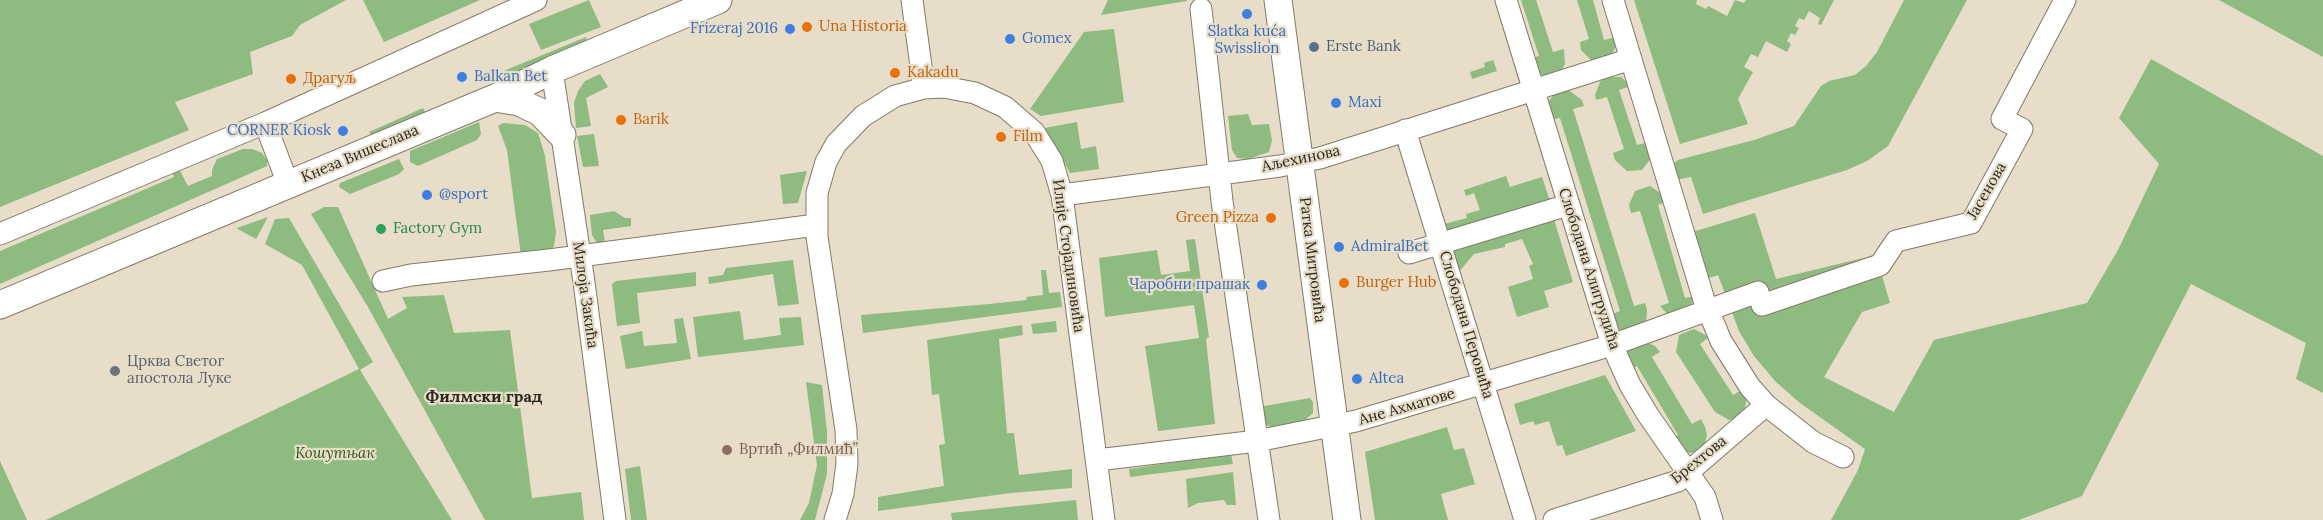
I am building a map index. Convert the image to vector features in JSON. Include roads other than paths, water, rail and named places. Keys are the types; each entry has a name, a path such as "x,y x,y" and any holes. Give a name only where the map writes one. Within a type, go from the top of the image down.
{"main road":[{"name":"Кнеза Вишеслава","path":"0,305 495,98 552,70 718,0"},
{"name":"Ратка Митровића","path":"1278,0 1347,520"},
{"path":"495,98 519,102 540,112 562,135"}],"street":[{"path":"0,234 265,123 536,0"},
{"path":"912,0 924,88"},
{"name":"Слободана Алигрудића","path":"1506,0 1612,345 1630,385 1687,474 1705,497 1712,520"},
{"path":"1613,0 1708,312 1733,362 1766,405 1814,442 1843,458"},
{"name":"Јасенова","path":"1708,312 1880,265 1896,241 1971,223 2022,129 2002,119 2066,0"},
{"path":"1201,9 1219,174 1269,520"},
{"name":"Аљехинова","path":"1062,195 1299,163 1631,59"},
{"name":"Милоја Закића","path":"552,70 580,255 615,520"},
{"name":"Илије Стојадиновића","path":"835,520 845,474 846,430 816,225 817,193 826,162 842,135 871,108 895,96 924,88 965,90 986,97 1014,113 1044,146 1052,161 1062,195 1104,520"},
{"path":"265,123 288,184"},
{"name":"Слободана Перовића","path":"1405,130 1442,243 1526,520"},
{"path":"1409,253 1568,205"},
{"path":"382,281 411,275 816,225"},
{"name":"Ане Ахматове","path":"1097,460 1257,441 1334,426 1612,345 1708,312"},
{"name":"Брехтова","path":"1554,520 1667,486 1687,474 1766,405"}],"place":[{"name":"Slatka kuća Swisslion","path":"1247,14"},
{"name":"Una Historia","path":"807,27"},
{"name":"Frizeraj 2016","path":"790,29"},
{"name":"Gomex","path":"1010,39"},
{"name":"Erste Bank","path":"1314,47"},
{"name":"Kakadu","path":"895,73"},
{"name":"Balkan Bet","path":"462,77"},
{"name":"Драгуљ","path":"291,79"},
{"name":"Maxi","path":"1336,103"},
{"name":"Barik","path":"621,120"},
{"name":"CORNER Kiosk","path":"343,131"},
{"name":"Film","path":"1001,137"},
{"name":"@sport","path":"427,195"},
{"name":"Green Pizza","path":"1271,218"},
{"name":"Factory Gym","path":"381,229"},
{"name":"AdmiralBet","path":"1339,247"},
{"name":"Burger Hub","path":"1344,283"},
{"name":"Чаробни прашак","path":"1262,285"},
{"name":"Црква Светог апостола Луке","path":"115,371"},
{"name":"Altea","path":"1357,379"},
{"name":"Вртић „Филмић”","path":"727,450"}],"district":[{"name":"Филмски град","path":"484,397"}],"park label":[{"name":"Кошутњак","path":"335,454"}]}
